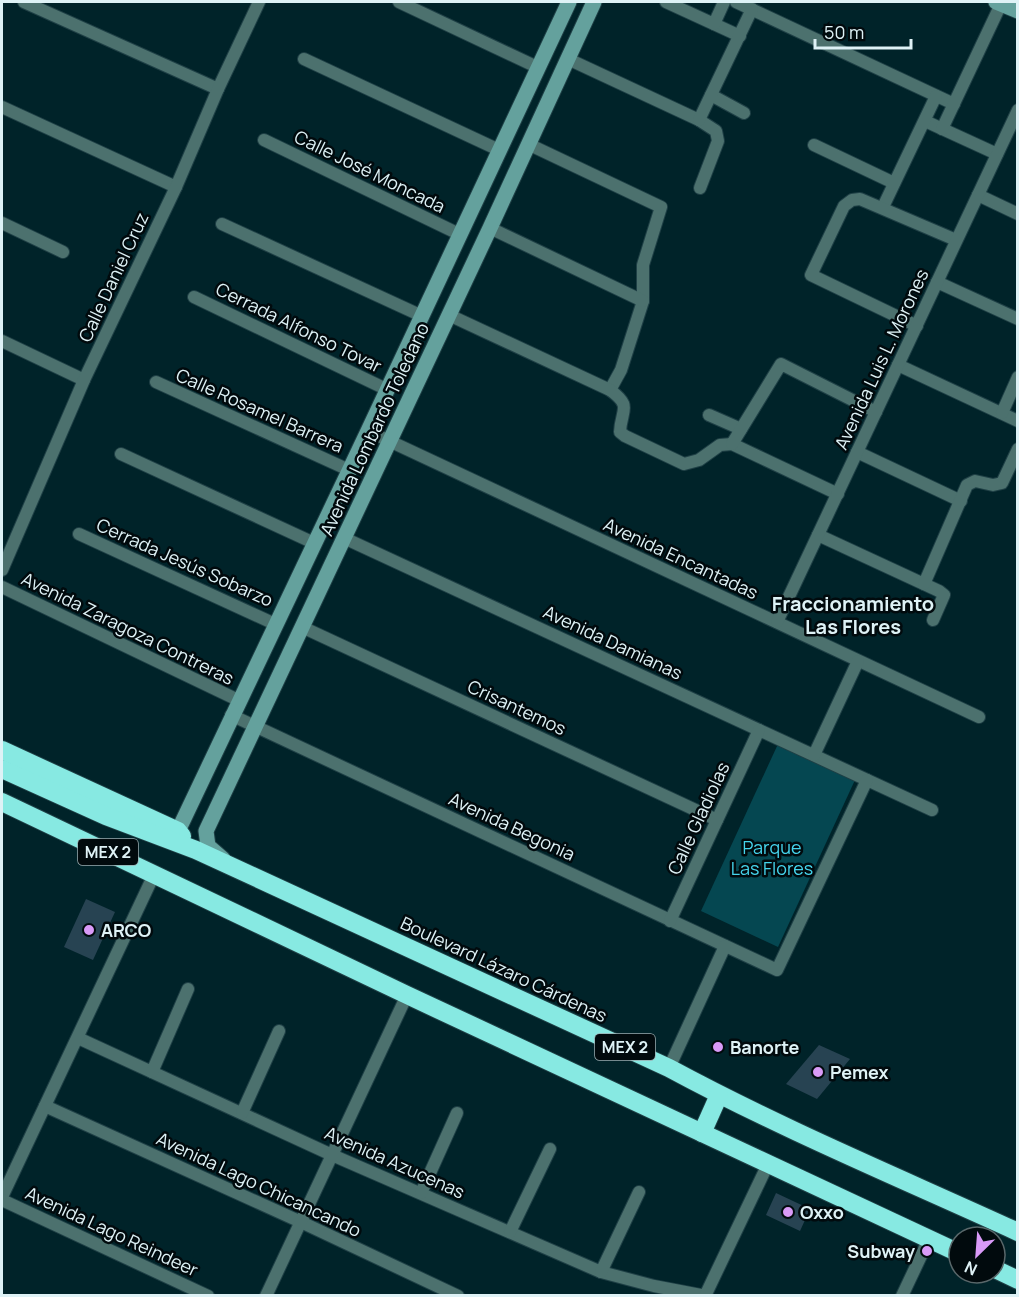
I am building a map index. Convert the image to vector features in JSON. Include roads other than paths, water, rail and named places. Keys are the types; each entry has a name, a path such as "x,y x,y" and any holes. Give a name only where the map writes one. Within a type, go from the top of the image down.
{"highway":[{"path":"2,750 178,831 196,850"},
{"name":"Boulevard Lázaro Cárdenas","path":"2,769 106,816 196,850 669,1068 719,1095 854,1160 1017,1232"},
{"name":"MEX 2","path":"2,802 407,995 947,1247"},
{"path":"2,813 151,881 191,892"},
{"path":"702,1132 719,1095"}],"main road":[{"name":"Avenida Lombardo Toledano","path":"178,831 238,700 388,390 569,2"},
{"name":"Avenida Lombardo Toledano","path":"230,866 208,846 206,831 594,2"},
{"path":"998,3 1017,11"},
{"path":"520,105 542,115"}],"street":[{"path":"24,2 218,89"},
{"name":"Calle Daniel Cruz","path":"2,570 84,380 176,187 259,2"},
{"path":"399,2 537,68"},
{"path":"666,2 740,36"},
{"path":"714,24 724,2"},
{"path":"736,2 954,104"},
{"path":"942,129 998,3"},
{"path":"699,120 752,9"},
{"path":"304,59 499,150"},
{"path":"568,59 699,120 716,131 718,141 700,188"},
{"path":"711,95 744,113"},
{"path":"883,207 936,96"},
{"path":"2,106 176,187"},
{"name":"Avenida Luis L. Morones","path":"777,622 1017,114"},
{"path":"925,121 997,154"},
{"name":"Calle José Moncada","path":"264,140 459,234"},
{"path":"528,144 661,207 643,265 643,301 621,370 610,390"},
{"path":"814,145 894,183"},
{"path":"978,195 1017,214"},
{"path":"916,326 811,275 844,206 852,200 861,199 883,207 956,240"},
{"path":"2,224 63,252"},
{"path":"222,224 422,316"},
{"path":"490,228 643,301"},
{"path":"937,282 1017,319"},
{"name":"Cerrada Alfonso Tovar","path":"194,297 388,390"},
{"path":"449,315 610,390 625,405 620,432 684,464 699,460 720,445 732,444 838,494"},
{"path":"2,341 84,380"},
{"path":"732,444 781,364 876,412"},
{"path":"898,365 1017,421"},
{"path":"1002,413 1017,377"},
{"name":"Calle Rosamel Barrera","path":"156,382 349,470"},
{"path":"709,415 741,429"},
{"name":"Avenida Encantadas","path":"368,431 979,717"},
{"path":"924,584 967,485 975,481 998,485 1005,478 1017,449"},
{"path":"857,452 961,501"},
{"path":"121,454 314,543"},
{"name":"Cerrada Jesús Sobarzo","path":"79,534 275,624"},
{"path":"818,535 944,595 933,620"},
{"name":"Avenida Damianas","path":"344,538 932,810"},
{"name":"Avenida Zaragoza Contreras","path":"2,587 238,700"},
{"name":"Crisantemos","path":"302,627 717,820"},
{"path":"814,754 858,661"},
{"name":"Avenida Begonia","path":"231,715 777,970 867,780"},
{"name":"Calle Gladiolas","path":"670,921 759,730"},
{"path":"2,1198 151,881"},
{"path":"669,1068 725,946"},
{"path":"152,1072 188,989"},
{"path":"266,1296 407,995"},
{"path":"242,1113 279,1031"},
{"name":"Avenida Azucenas","path":"78,1038 332,1155 601,1272 654,1286 706,1295"},
{"name":"Avenida Lago Chicancando","path":"45,1106 458,1296"},
{"path":"421,1193 457,1113"},
{"path":"510,1232 550,1149"},
{"path":"706,1295 768,1164"},
{"path":"601,1272 639,1192"},
{"name":"Avenida Lago Reindeer","path":"2,1198 208,1296"},
{"path":"902,1296 929,1239"}],"place":[{"name":"ARCO","path":"89,930"},
{"name":"Banorte","path":"718,1047"},
{"name":"Pemex","path":"818,1072"},
{"name":"Oxxo","path":"788,1212"},
{"name":"Subway","path":"927,1251"}],"district":[{"name":"Fraccionamiento Las Flores","path":"853,614"}],"park label":[{"name":"Parque Las Flores","path":"772,857"}]}
